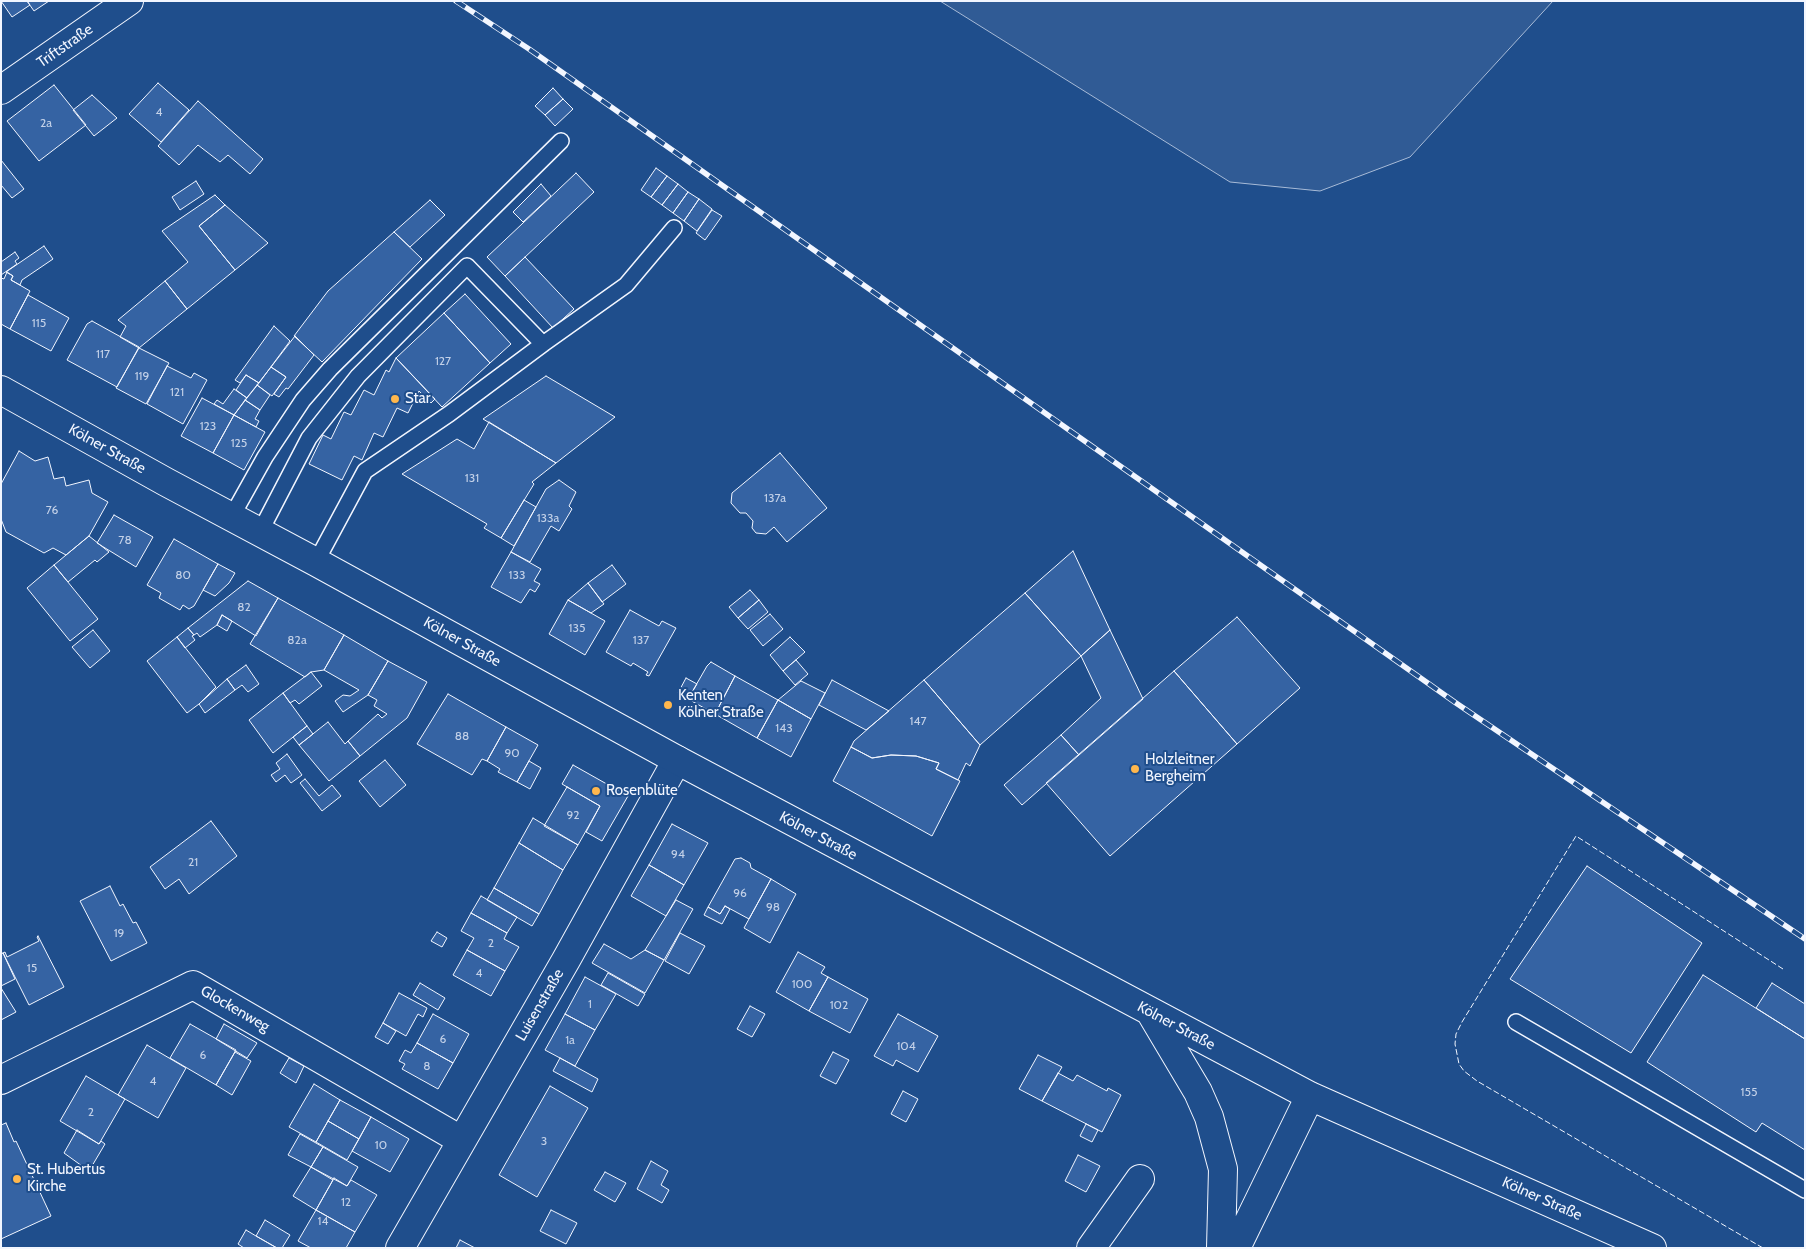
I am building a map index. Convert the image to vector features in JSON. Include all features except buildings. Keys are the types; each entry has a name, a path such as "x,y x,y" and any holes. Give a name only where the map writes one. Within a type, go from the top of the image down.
{"main road":[{"name":"Triftstraße","path":"1,90 129,1"},
{"name":"Kölner Straße","path":"1,390 676,760 1310,1096 1652,1248"},
{"name":"Luisenstraße","path":"400,1248 566,960 676,760"},
{"name":"Glockenweg","path":"1,1080 193,985 462,1140"},
{"path":"1151,1013 1198,1092 1209,1117 1222,1169 1221,1248"},
{"path":"1236,1248 1310,1096"},
{"path":"1091,1248 1140,1179"}],"lane":[{"path":"232,516 265,457 303,400 330,369 561,141"},
{"path":"316,562 365,471 449,414 626,285 674,228"},
{"path":"260,532 309,438 358,376 467,266 543,344"},
{"path":"1516,1022 1805,1190"}],"shaded area":[{"path":"940,1 1553,1 1410,157 1320,191 1230,182"}],"railway":[{"path":"456,1 529,49 1456,703 1805,939"}],"fence":[{"path":"1763,1248 1477,1081 1464,1071 1459,1064 1455,1044 1456,1034 1462,1022 1576,836 1783,969"}],"place":[{"name":"Star","path":"395,399"},
{"name":"Kenten Kölner Straße","path":"668,705"},
{"name":"Holzleitner Bergheim","path":"1135,769"},
{"name":"Rosenblüte","path":"596,791"},
{"name":"St. Hubertus Kirche","path":"17,1179"}]}
